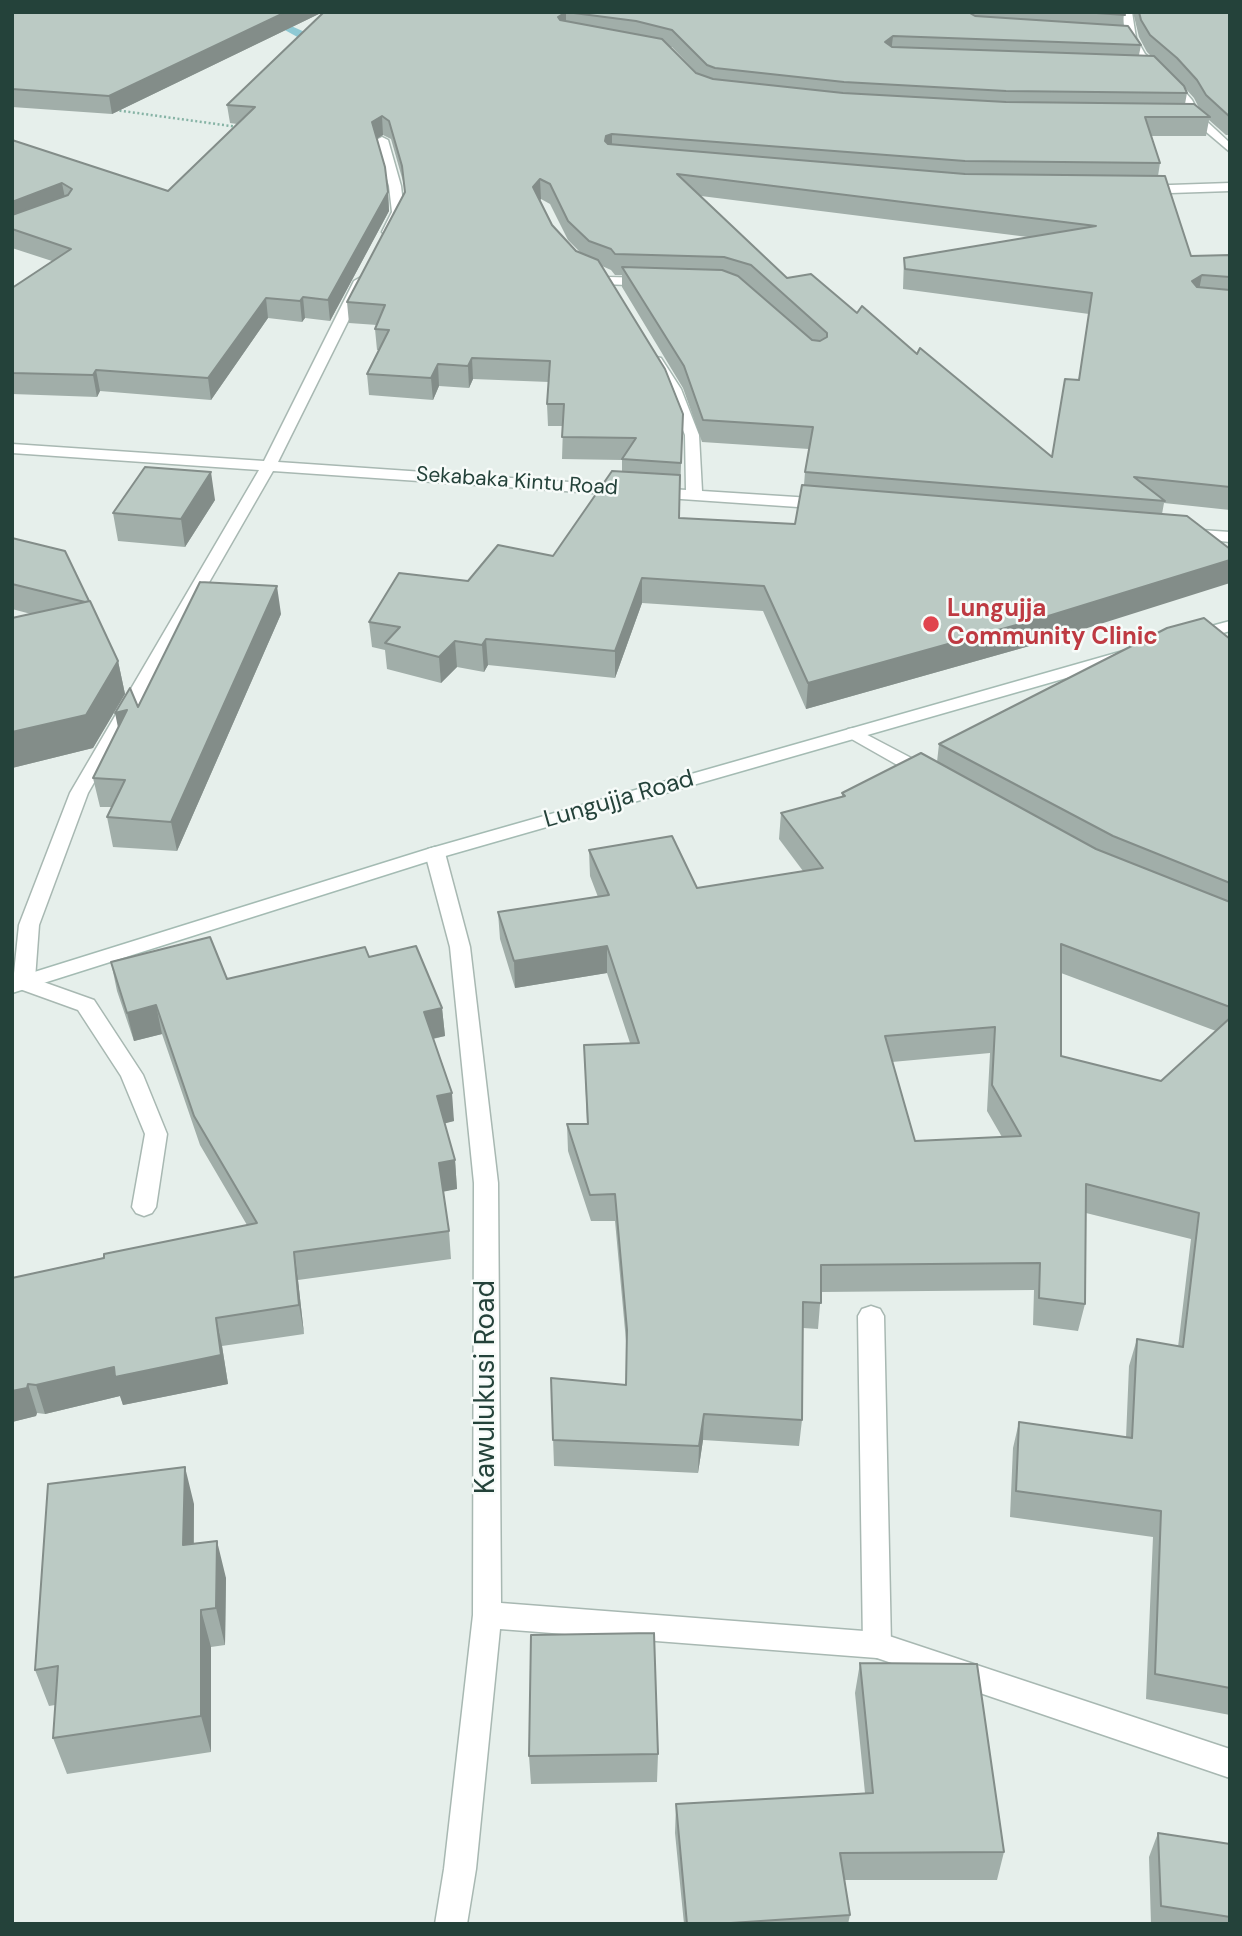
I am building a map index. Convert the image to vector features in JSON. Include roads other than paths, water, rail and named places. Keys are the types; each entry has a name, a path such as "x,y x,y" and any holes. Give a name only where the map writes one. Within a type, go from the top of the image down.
{"street":[{"path":"1127,12 1131,38 1152,68 1168,79 1188,102 1195,117 1230,149"},
{"path":"1118,38 1131,38"},
{"path":"1138,67 1152,68"},
{"path":"1181,117 1195,117"},
{"path":"382,140 395,186 398,212 382,244"},
{"path":"1122,190 1230,187"},
{"path":"144,1207 156,1134 132,1075 86,1005 18,985 29,925 79,793 269,465 344,312 370,266"},
{"path":"594,271 605,275 612,286 672,283"},
{"path":"648,347 674,389 692,435 694,494"},
{"name":"Sekabaka Kintu Road","path":"12,448 841,505"},
{"path":"1174,533 1230,537"},
{"path":"1176,641 1230,626"},
{"name":"Lungujja Road","path":"18,985 435,853 1136,653"},
{"path":"854,733 948,786"},
{"name":"Kawulukusi Road","path":"435,853 460,947 486,1183 487,1615 460,1869 451,1924"},
{"path":"872,1316 877,1644"},
{"path":"487,1615 877,1644 1230,1764"}],"waterway":[{"path":"234,12 286,27 322,47"}],"place":[{"name":"Lungujja Community Clinic","path":"931,624"}]}
